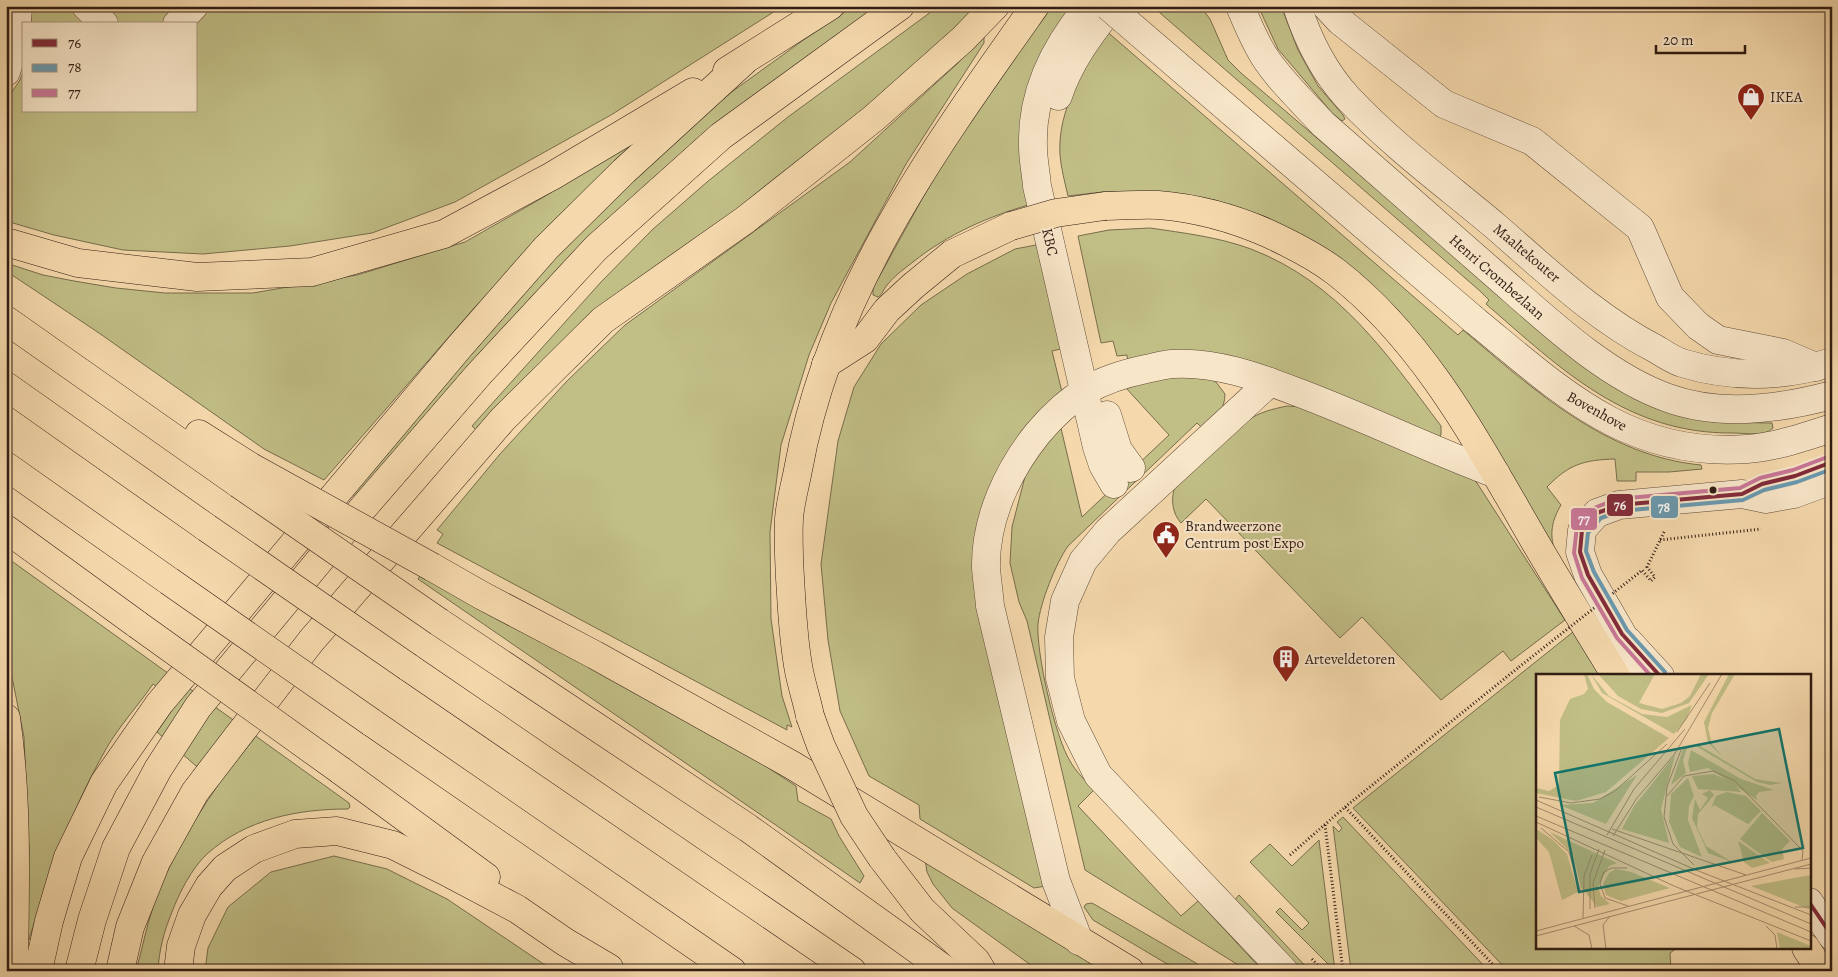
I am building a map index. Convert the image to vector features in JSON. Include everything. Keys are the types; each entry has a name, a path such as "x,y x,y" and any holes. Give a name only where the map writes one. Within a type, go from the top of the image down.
{"main road":[{"path":"6,242 78,263 197,277 312,272 444,234 552,176 743,62 830,6"},
{"path":"79,971 92,920 116,848 158,770 198,706 363,508 479,374 596,248 721,136 900,6"},
{"path":"120,971 130,927 156,862 195,792 311,641 503,419 603,320 745,220 874,118 963,39 995,6"},
{"path":"982,971 976,960 922,910 882,858 854,816 821,746 810,716 799,669 792,621 789,519 805,430 826,364 860,281 895,216 953,122 1035,6"},
{"path":"38,971 49,921 68,857 104,782 159,704 461,345 546,248 624,170 743,62"},
{"path":"826,364 865,339 887,310 952,254 1011,226 1056,214 1105,206 1158,205 1213,214 1246,224 1296,246 1335,271 1373,303 1409,344 1467,424 1554,576 1615,674"},
{"path":"6,320 104,388 245,476 439,622 748,828 947,971"},
{"path":"6,386 408,668 852,971"},
{"path":"6,466 371,722 732,971"},
{"path":"245,476 432,567 792,765 1130,971"},
{"path":"6,529 340,770 611,969"},
{"path":"6,718 13,761 14,971"},
{"path":"178,971 181,946 192,915 209,886 225,868 254,850 295,834 337,831 393,845 445,871 517,909 565,942 611,969"},
{"path":"1807,950 1821,971"}],"street":[{"path":"6,72 16,39 18,6"},
{"path":"86,6 102,22"},
{"path":"179,22 194,6"},
{"name":"KBC","path":"1089,6 1056,51 1043,82 1034,117 1032,148 1037,186 1092,386"},
{"name":"Bovenhove","path":"1108,6 1473,319 1566,394 1608,421 1654,440 1700,449 1748,449 1787,441 1832,428"},
{"name":"KBC","path":"1112,6 1082,46 1064,79 1054,108 1051,135 1053,167 1092,386 1097,447 1103,465 1122,476"},
{"name":"Henri Crombezlaan","path":"1240,6 1264,56 1289,88 1324,124 1556,328 1619,375 1668,398 1710,408 1753,409 1800,403 1832,395"},
{"name":"Maaltekouter","path":"1297,6 1304,29 1323,65 1347,97 1386,134 1592,308 1629,335 1681,363 1730,374 1772,374 1824,365"},
{"path":"1326,6 1340,21 1444,104 1532,141 1640,228 1670,297 1698,326 1718,340 1783,353 1824,365"},
{"path":"1079,941 1056,881 990,606 986,567 990,528 1003,490 1024,450 1053,415 1092,386 1132,372 1172,364 1199,365 1229,370 1270,382 1334,406 1496,474"},
{"path":"1270,382 1108,531 1083,561 1065,601 1059,637 1060,678 1071,721 1098,775 1284,971"},
{"path":"1742,494 1762,484 1796,476 1832,462"},
{"path":"1658,674 1622,634 1588,575 1580,552 1582,530 1597,513 1619,505 1742,494 1766,499 1794,494 1832,480"},
{"path":"1622,634 1634,674"},
{"path":"1810,903 1832,936"}],"path":[{"path":"1660,540 1769,528"},
{"path":"1290,856 1345,807 1642,570 1651,581 1655,577 1647,567 1648,565"},
{"path":"1345,807 1499,971"},
{"path":"1325,824 1343,971"}],"shaded area":[{"path":"32,6 783,6 611,115 455,202 372,233 290,246 203,254 123,250 54,235 6,221 6,101 22,74 22,112 198,112 198,22 31,22"},
{"path":"854,6 883,6 747,105 356,497 349,494 502,312 648,161 733,91"},
{"path":"939,6 984,6 917,72 477,431 472,426 601,282 652,230 707,182 788,117"},
{"path":"1044,6 1077,6 1056,38 1032,204 985,220 940,243 899,273 880,296 873,295 873,288 922,199 977,106"},
{"path":"1152,6 1200,6 1210,19 1228,60 1241,73 1456,257 1676,413 1714,422 1772,423 1773,428 1765,433 1733,433 1695,430 1660,422 1628,410 1569,374 1486,304 1489,300 1480,291"},
{"path":"1258,6 1281,6 1298,50 1318,86 1345,119 1342,121 1333,114 1278,49"},
{"path":"1104,29 1458,335 1463,330 1544,396 1602,434 1666,459 1701,465 1702,469 1636,472 1636,481 1617,481 1615,459 1586,462 1570,468 1547,487 1561,505 1552,527 1555,551 1448,374 1397,309 1364,278 1317,243 1266,217 1215,200 1161,192 1102,192 1068,196 1060,155 1060,138 1063,122 1081,74"},
{"path":"984,36 984,43 906,164 831,303 809,355 781,445 770,532 771,619 782,696 792,727 787,725 787,730 437,543 443,534 437,530 500,454 567,381 625,325 850,162 958,63 976,41"},
{"path":"642,137 475,307 324,480 264,449 99,333 6,271 6,263 43,275 74,281 165,293 253,293 357,275 465,242"},
{"path":"1150,228 1201,236 1239,245 1282,263 1310,281 1336,301 1380,347 1441,426 1441,435 1437,438 1284,375 1128,364 1127,355 1117,356 1113,341 1101,343 1078,236 1109,230"},
{"path":"1041,244 1065,348 1052,351 1062,392 988,504 1046,886 1034,888 920,819 919,805 869,776 840,711 828,640 821,564 838,441 854,387 881,344 921,305 967,274 1015,249"},
{"path":"1165,377 1208,378 1216,382 1225,394 1223,405 1215,418 1203,429 1197,423 1068,546 1063,553 1045,595 1039,615 1038,637 1043,673 1058,733 1064,749 1075,769 1094,790 1078,806 1181,916 1198,901 1263,971 1248,971 1085,870 1027,621 1019,602 1010,563 1012,527 1028,465 1060,424 1082,517 1169,435 1126,388"},
{"path":"1287,406 1303,407 1470,476 1477,483 1565,620 1511,661 1503,651 1441,700 1362,617 1340,638 1206,499 1181,523 1174,511 1173,492 1175,487 1247,421 1261,413"},
{"path":"6,557 349,803 350,807 348,809 310,811 273,818 256,824 238,832 207,854 191,873 175,905 162,941 158,971 136,971 153,907 181,844 218,785 157,732 177,703 153,684 111,741 82,795 53,866 29,940 26,894 29,852 24,737 12,677 6,662"},
{"path":"421,574 712,731 796,786 798,801 831,819 839,836 864,876 860,883 418,579"},
{"path":"1573,632 1601,674 1536,674 1536,950 1674,950 1670,953 1671,971 1508,971 1353,808"},
{"path":"1343,817 1489,971 1351,971 1333,826 1339,832 1342,828 1337,822"},
{"path":"1319,840 1335,971 1276,912 1280,908 1302,930 1309,923 1250,862 1270,844 1292,866"},
{"path":"334,856 387,869 447,899 554,971 205,971 208,948 228,907 271,872"},
{"path":"925,859 1107,971 1039,971 952,908 933,884 927,872"},
{"path":"1239,895 1310,971 1298,971 1233,902"},
{"path":"1092,903 1196,963 1205,971 1179,971 1093,920 1084,907 1086,904"}],"transit line":[{"name":"77","path":"1649,674 1617,638 1582,578 1574,553 1577,526 1594,508 1617,499 1740,488 1760,478 1793,470 1830,456"},
{"name":"76","path":"1658,674 1622,634 1588,575 1580,552 1582,530 1597,513 1619,505 1742,494 1762,484 1795,476 1832,462"},
{"name":"78","path":"1665,672 1627,630 1594,572 1586,551 1588,533 1601,518 1620,511 1743,500 1764,490 1797,482 1832,469"},
{"name":"76","path":"1810,903 1832,936"}],"place":[{"name":"IKEA","path":"1751,121"},
{"name":"Brandweerzone Centrum post Expo","path":"1166,559"},
{"name":"Arteveldetoren","path":"1286,683"}]}
